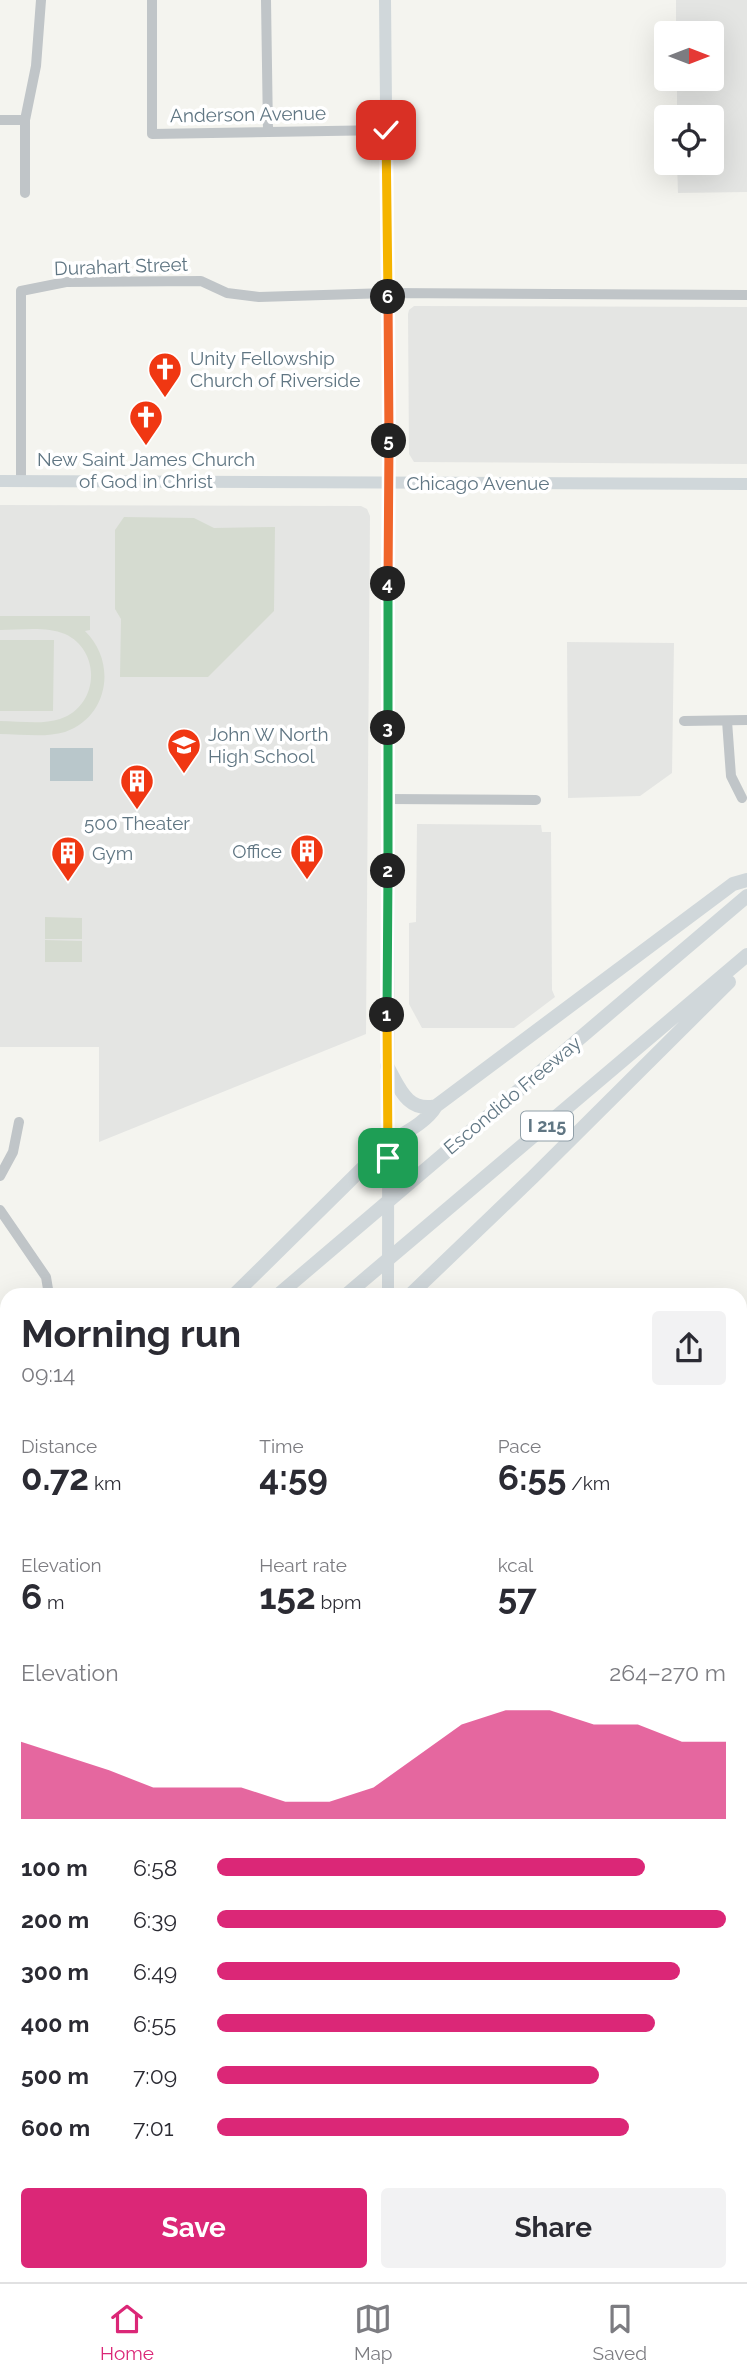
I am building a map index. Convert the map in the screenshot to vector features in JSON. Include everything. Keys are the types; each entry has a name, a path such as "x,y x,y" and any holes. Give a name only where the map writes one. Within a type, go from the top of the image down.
{"highway":[{"path":"387,1066 411,1103 426,1109 436,1106 733,884 747,880"},
{"name":"Escondido Freeway","path":"286,1288 747,896"},
{"name":"I 215","path":"354,1288 747,955"},
{"path":"417,1288 747,964"},
{"path":"241,1288 416,1125 432,1114 436,1106"}],"main road":[{"path":"386,0 388,1288"},
{"name":"Chicago Avenue","path":"0,481 747,484"}],"street":[{"path":"25,193 25,120 36,66 41,0"},
{"name":"Anderson Avenue","path":"152,0 152,134 386,130"},
{"path":"265,0 268,131"},
{"path":"0,120 25,120"},
{"name":"Durahart Street","path":"22,481 21,291 66,282 201,281 227,293 259,297 388,293 747,295"},
{"path":"727,720 731,776 742,798"},
{"path":"684,721 747,720"},
{"path":"388,799 536,800"},
{"path":"0,1176 13,1152 19,1122"},
{"path":"0,1210 46,1277 48,1288"}],"shaded area":[{"path":"676,0 747,0 747,192 678,193 677,175 724,175 724,105 677,105 677,91 724,91 724,21 676,21"},
{"path":"414,306 747,307 747,464 414,462 409,454 408,314"},
{"name":"John W North High School","path":"0,505 361,506 367,509 370,516 366,1034 99,1142 99,1047 0,1047"},
{"path":"124,517 194,518 214,528 275,527 274,611 208,677 120,677 121,619 115,609 115,530"},
{"path":"0,616 90,616 90,630 85,631 102,658 104,688 99,702 80,725 49,735 0,734 0,721 46,722 73,712 82,703 91,678 90,665 77,642 65,634 50,630 0,630"},
{"path":"0,640 54,640 53,711 0,711"},
{"path":"567,642 674,643 672,773 640,796 568,798"},
{"path":"50,748 93,748 93,781 50,781"},
{"path":"417,824 541,825 542,832 551,832 552,990 555,997 514,1028 422,1028 409,1004 409,923 416,922"},
{"path":"45,917 82,918 82,939 45,939"},
{"path":"45,940 82,941 82,962 45,962"}],"place":[{"name":"Unity Fellowship Church of Riverside","path":"165,399"},
{"name":"New Saint James Church of God in Christ","path":"146,447"},
{"name":"John W North High School","path":"184,775"},
{"name":"500 Theater","path":"137,811"},
{"name":"Office","path":"307,881"},
{"name":"Gym","path":"68,883"}],"route":[{"path":"386,130 389,423 388,1158"}]}
